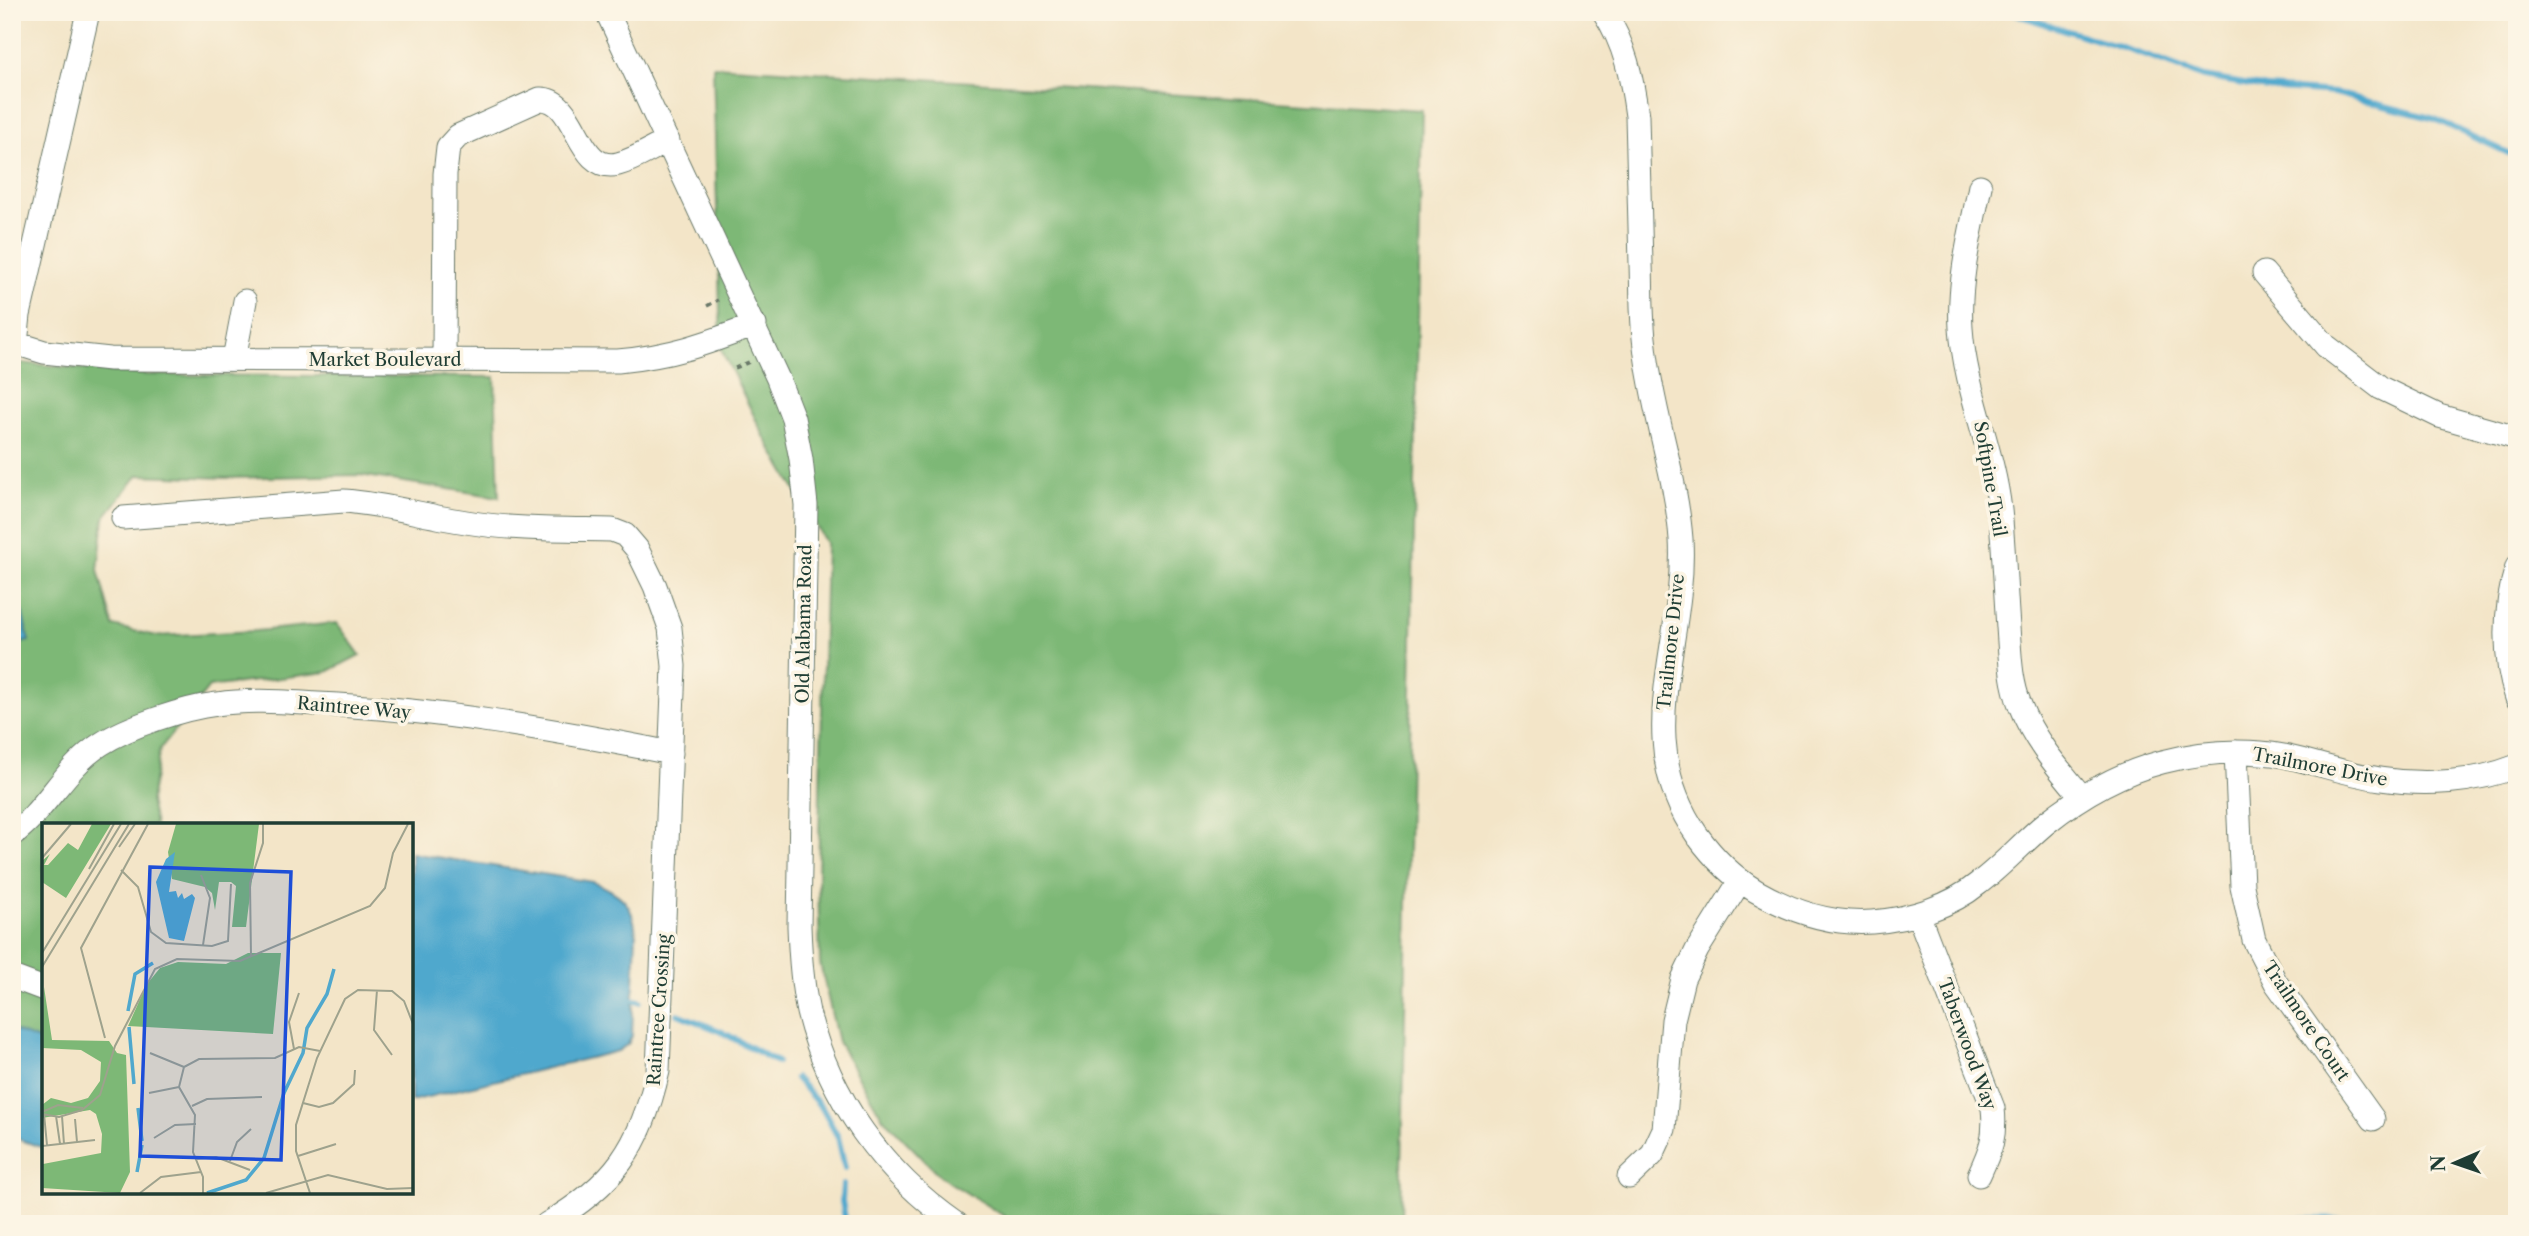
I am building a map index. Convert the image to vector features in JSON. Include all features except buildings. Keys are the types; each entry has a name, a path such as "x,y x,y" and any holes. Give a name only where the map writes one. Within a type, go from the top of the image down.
{"street":[{"path":"14,343 88,12"},
{"name":"Old Alabama Road","path":"607,12 755,325 793,418 802,459 806,505 799,905 801,970 808,1010 820,1052 837,1091 860,1129 896,1173 919,1195 957,1224"},
{"name":"Trailmore Drive","path":"1604,12 1624,52 1633,81 1637,116 1644,341 1676,503 1681,542 1679,591 1662,707 1664,748 1672,785 1689,823 1711,854 1740,881 1780,905 1826,920 1871,922 1918,914 1948,903 1977,885 2046,823 2082,797 2118,778 2157,763 2195,755 2236,752 2281,756 2377,779 2424,784 2483,777 2517,766"},
{"path":"444,360 445,174 448,147 458,136 540,99 549,99 559,106 590,154 600,162 616,164 668,141"},
{"name":"Softpine Trail","path":"1980,186 1963,281 1961,327 1966,362 1990,456 1999,508 2011,671 2020,704 2034,734 2082,797"},
{"path":"2264,273 2326,346 2381,388 2439,416 2517,438"},
{"path":"234,359 245,301"},
{"name":"Market Boulevard","path":"14,343 44,352 110,359 618,361 656,358 684,351 755,325"},
{"name":"Raintree Crossing","path":"123,518 344,501 368,502 475,524 612,530 625,534 637,548 655,586 670,628 674,666 658,1071 650,1108 618,1167 597,1189 547,1224"},
{"path":"2517,567 2507,624 2508,656 2517,698"},
{"name":"Raintree Way","path":"12,835 42,819 58,785 78,763 102,743 159,718 217,703 255,701 365,706 503,724 671,753"},
{"name":"Trailmore Court","path":"2236,752 2242,886 2254,940 2276,983 2373,1119"},
{"path":"1629,1177 1653,1155 1664,1129 1673,1020 1683,979 1697,950 1740,881"},
{"name":"Taberwood Way","path":"1918,914 1993,1108 1993,1144 1979,1175"},
{"path":"12,977 42,988"}],"green space":[{"path":"713,66 1422,110 1401,1224 1017,1224 941,1177 882,1117 838,1042 820,963 818,878 826,543 765,438 721,349"},
{"path":"12,361 150,375 495,377 499,497 360,475 226,478 138,475 104,518 98,570 113,626 156,636 256,631 337,623 360,655 327,672 209,687 160,749 150,801 155,823 42,823 42,1051 12,1057"}],"water":[{"path":"20,602 29,641 12,645 12,604"},
{"path":"413,853 593,882 611,890 624,900 632,914 636,933 632,1036 628,1044 618,1051 413,1101"},
{"path":"12,1030 42,1041 42,1147 12,1137"}],"waterway":[{"path":"2008,12 2204,77 2267,88 2335,93 2435,119 2517,157"},
{"path":"634,1000 640,1001"},
{"path":"678,1014 720,1031 777,1062"},
{"path":"796,1078 822,1108 838,1137 845,1168"},
{"path":"843,1185 842,1201 846,1224"},
{"path":"2256,1224 2295,1219 2400,1221"},
{"path":"2437,1222 2473,1224"}]}
